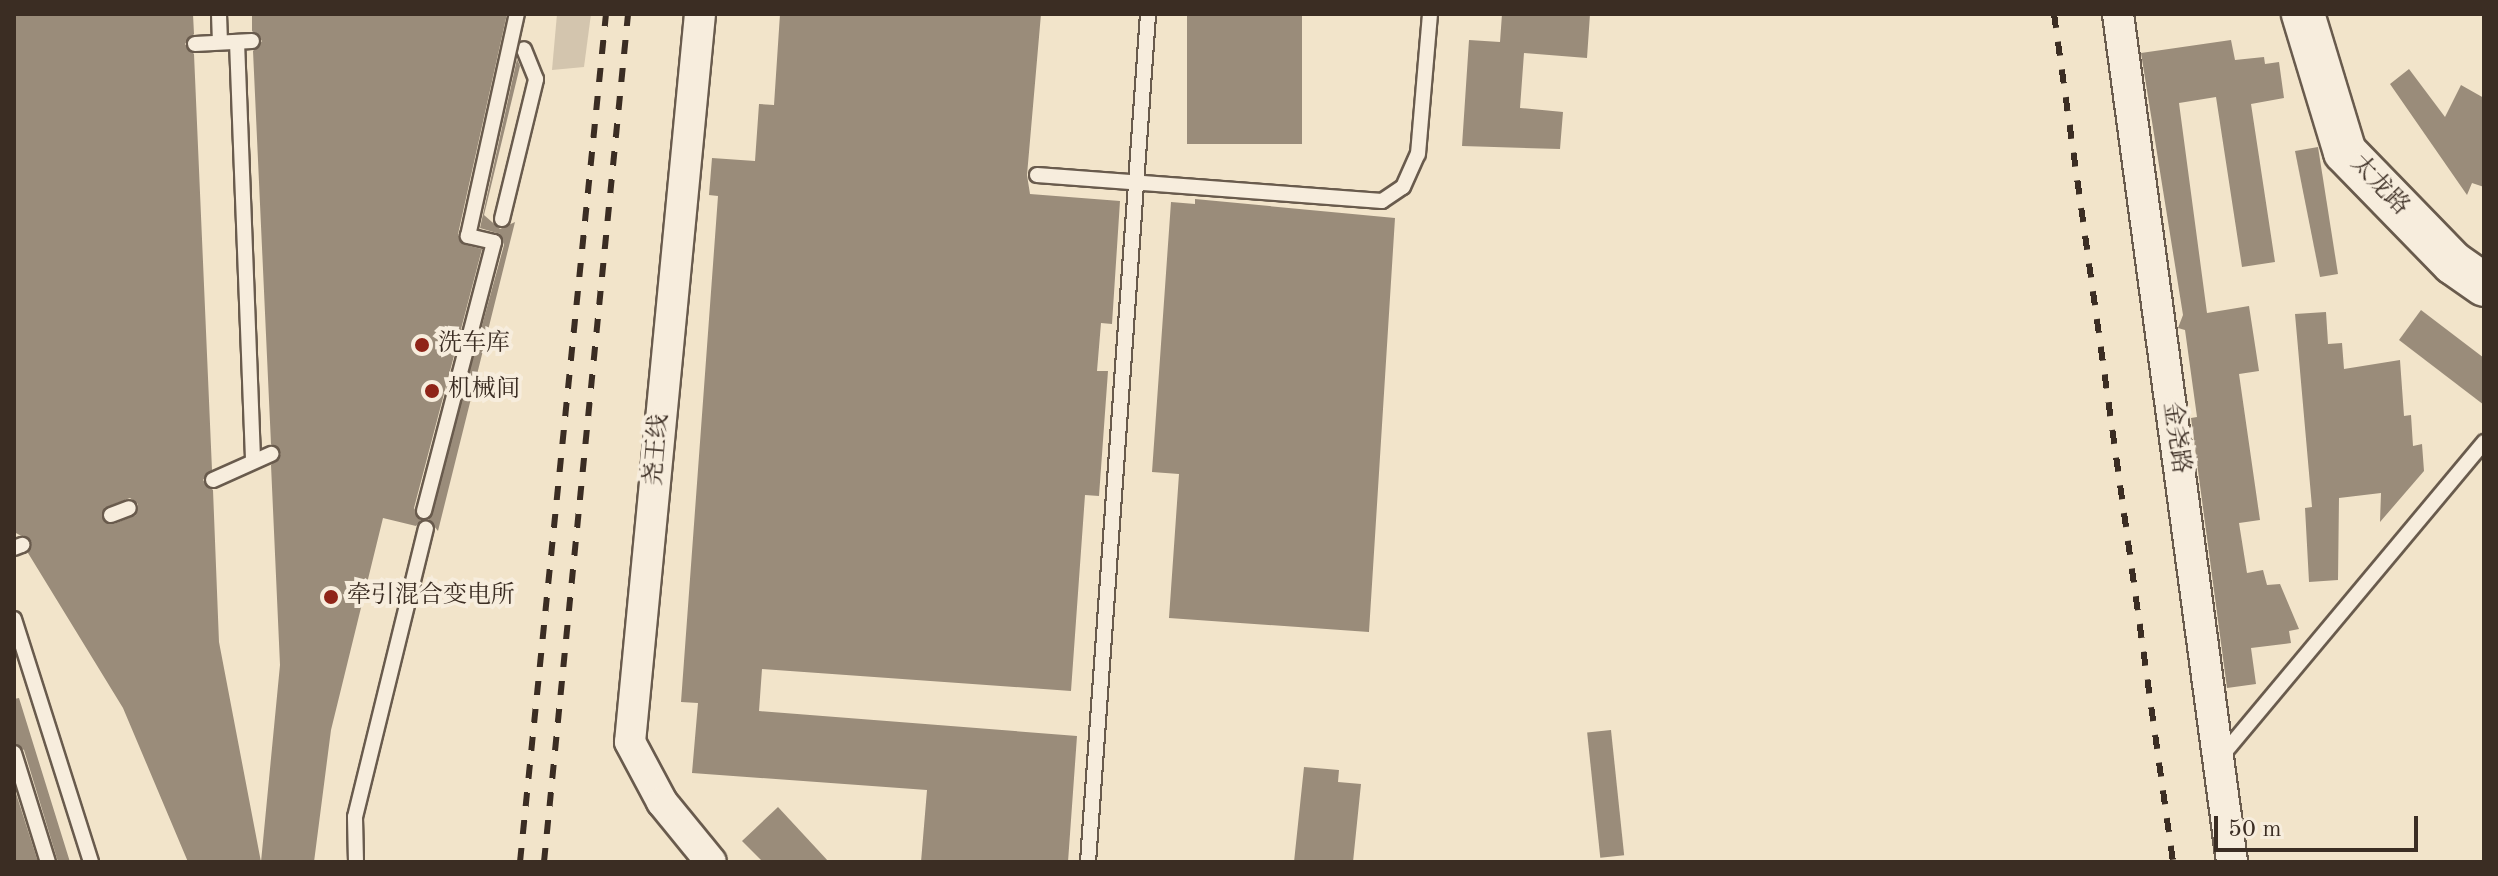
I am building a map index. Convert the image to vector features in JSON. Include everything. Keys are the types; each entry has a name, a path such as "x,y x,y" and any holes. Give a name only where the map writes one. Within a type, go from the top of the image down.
{"street":[{"name":"尧王线","path":"700,14 630,742 662,802 711,862"},
{"name":"金尧路","path":"2118,14 2232,862"},
{"name":"太龙路","path":"2303,14 2345,152 2453,263 2484,285"}],"lane":[{"path":"219,14 220,42"},
{"path":"424,511 494,242 468,236 517,14"},
{"path":"1088,862 1148,14"},
{"path":"1037,175 1382,201 1403,187 1418,154 1430,14"},
{"path":"195,44 245,41 253,459"},
{"path":"502,219 536,79 524,49"},
{"path":"2218,760 2484,442"},
{"path":"213,480 253,459 271,454"},
{"path":"111,515 129,508"},
{"path":"356,862 355,817 426,529"},
{"path":"14,619 91,862"},
{"path":"14,753 48,862"}],"shaded area":[{"path":"557,14 591,14 584,67 552,70"}],"building":[{"path":"14,14 193,14 194,34 185,44 194,54 212,470 203,480 213,490 219,642 261,862 188,862 123,708 28,553 31,541 14,532","holes":["130,498 138,504 136,515 114,524 104,522 104,508"]},
{"path":"252,14 507,14 458,234 462,244 482,249 414,508 421,520 416,526 383,518 331,730 314,862 261,862 280,665 271,465 281,454 271,444 253,51 262,41 252,31"},
{"path":"780,14 1041,14 1027,175 1030,194 1120,201 1112,324 1101,323 1097,371 1108,371 1099,496 1085,495 1071,691 762,669 759,711 1077,736 1068,862 921,862 927,790 692,773 698,703 681,702 718,196 709,195 712,158 755,161 759,104 774,105"},
{"path":"1187,14 1302,14 1302,144 1187,144"},
{"path":"1502,14 1590,14 1587,58 1524,53 1520,108 1563,112 1560,149 1462,146 1469,40 1500,42"},
{"path":"2231,40 2235,60 2264,57 2265,64 2279,62 2284,98 2251,104 2275,262 2242,267 2216,97 2179,103 2207,313 2249,306 2259,371 2239,374 2260,520 2239,523 2247,573 2263,570 2267,585 2280,584 2299,629 2289,631 2291,643 2251,648 2256,684 2227,688 2191,418 2197,417 2185,330 2178,328 2183,315 2141,53"},
{"path":"517,59 520,66 484,215 500,229 515,222 438,531 429,520 504,245 500,234 480,228"},
{"path":"2409,69 2445,117 2461,85 2484,98 2484,187 2472,183 2467,195 2390,84"},
{"path":"2318,147 2338,274 2320,277 2295,151"},
{"path":"1195,199 1395,218 1369,632 1169,618 1179,474 1152,472 1171,202 1195,204"},
{"path":"2421,310 2484,358 2484,405 2399,340"},
{"path":"2326,312 2328,344 2342,343 2344,369 2400,360 2404,416 2411,415 2413,446 2422,444 2424,471 2380,522 2381,493 2339,498 2338,580 2309,582 2305,508 2312,507 2295,314"},
{"path":"19,698 70,862 58,862 24,750 14,743 14,699"},
{"path":"1611,730 1624,855 1600,858 1587,733"},
{"path":"1304,767 1339,770 1338,782 1361,784 1353,862 1294,862"},
{"path":"14,787 38,862 14,862"},
{"path":"778,807 829,862 763,862 742,841"}],"railway":[{"path":"520,862 606,14"},
{"path":"544,862 628,14"},
{"path":"2054,14 2173,862"}],"place":[{"name":"洗车库","path":"422,345"},
{"name":"机械间","path":"432,391"},
{"name":"牵引混合变电所","path":"331,597"}]}
